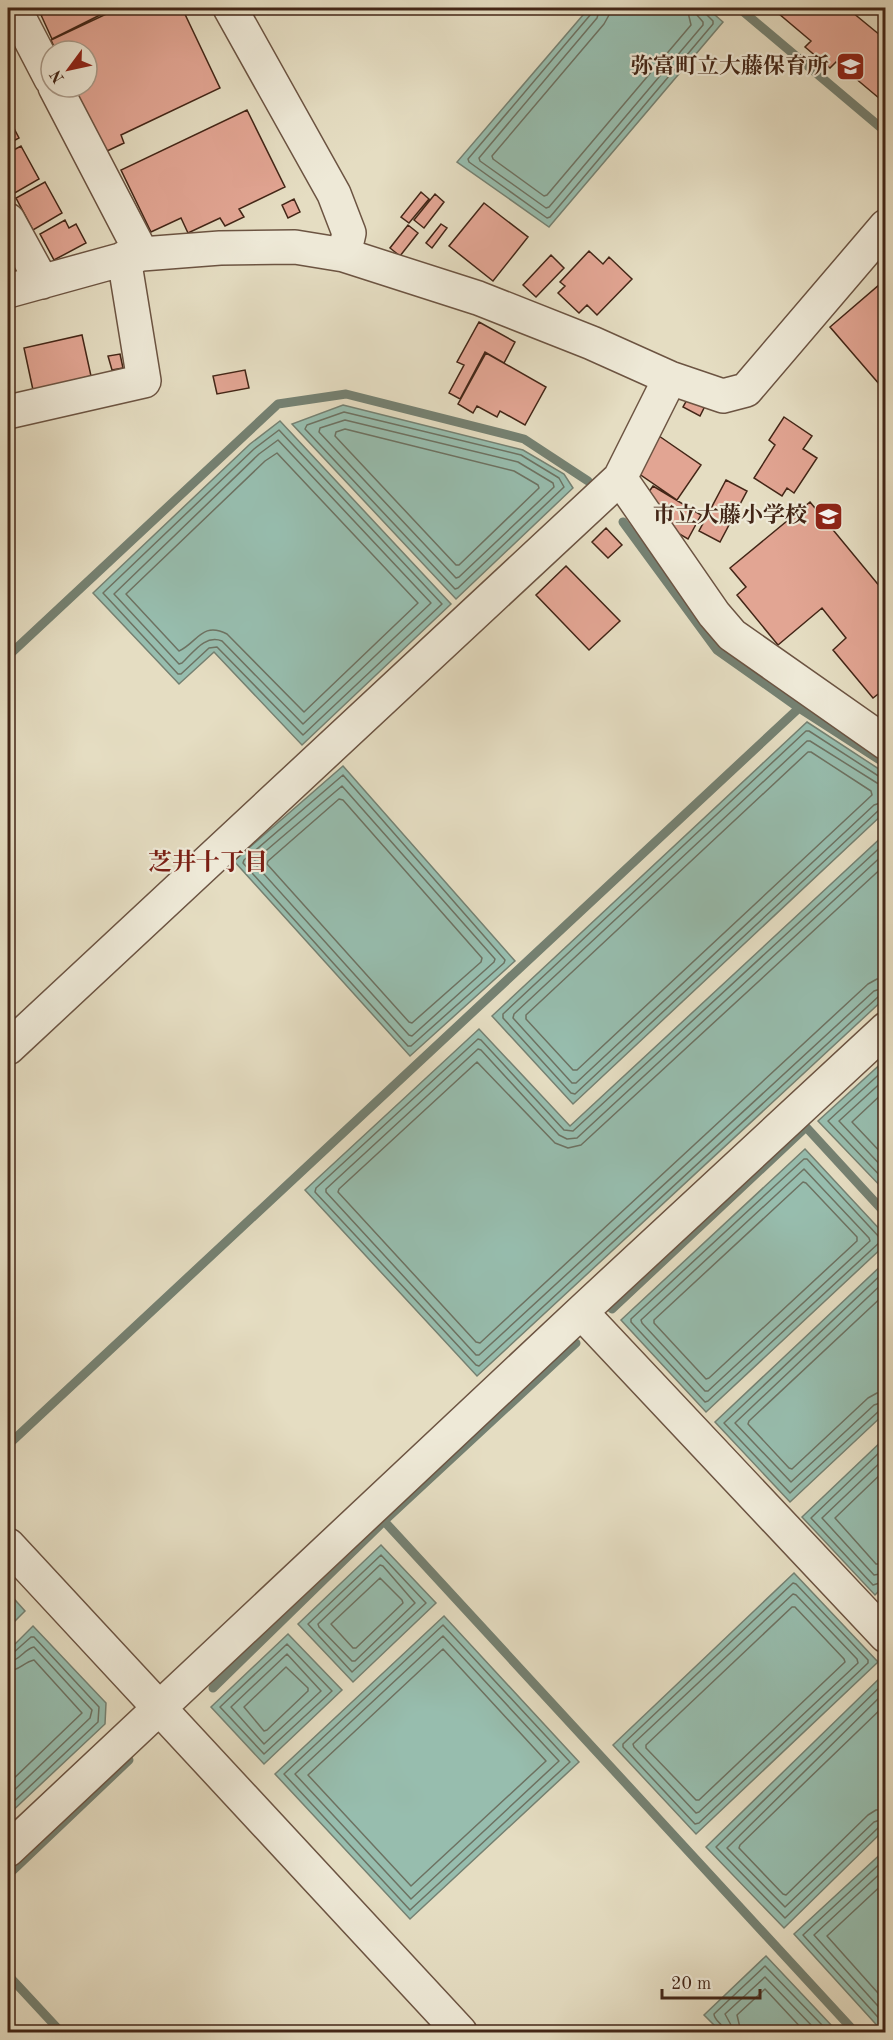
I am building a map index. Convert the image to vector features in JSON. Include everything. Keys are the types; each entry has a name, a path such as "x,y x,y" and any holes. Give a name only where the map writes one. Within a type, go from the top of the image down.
{"street":[{"path":"14,8 39,56"},
{"path":"231,8 334,194 349,233 344,255"},
{"path":"8,412 144,381 133,256 61,99"},
{"path":"8,220 42,282"},
{"path":"8,291 133,256 220,248 295,247 344,255 478,298 592,343 670,378 723,396 746,390 885,226"},
{"path":"8,1048 620,478 670,378"},
{"path":"620,478 714,614 732,635 885,743"},
{"path":"8,1850 885,1029"},
{"path":"581,1312 885,1636"},
{"path":"8,1545 460,2032"}],"water":[{"path":"589,8 707,8 723,22 549,227 457,162"},
{"path":"343,405 523,450 564,474 573,488 456,599 292,424"},
{"path":"280,421 451,604 302,745 214,652 179,684 93,593 250,444"},
{"path":"807,722 885,773 885,812 573,1104 492,1016"},
{"path":"343,766 515,961 410,1056 234,861"},
{"path":"885,834 885,998 477,1376 305,1190 479,1029 570,1126"},
{"path":"885,1060 885,1191 818,1121"},
{"path":"805,1149 885,1235 885,1245 706,1412 621,1320"},
{"path":"885,1262 885,1413 790,1502 715,1422"},
{"path":"885,1438 885,1585 875,1595 802,1517"},
{"path":"381,1545 436,1603 353,1682 298,1624"},
{"path":"794,1573 878,1662 696,1834 613,1745"},
{"path":"8,1592 25,1611 8,1628"},
{"path":"444,1616 579,1762 410,1919 275,1774"},
{"path":"33,1626 106,1703 105,1724 8,1815 8,1651"},
{"path":"288,1634 342,1690 264,1764 211,1707"},
{"path":"885,1673 885,1829 784,1928 706,1847"},
{"path":"885,1850 886,2032 883,2032 794,1934"},
{"path":"766,1956 832,2026 825,2032 721,2032 704,2015"}],"building":[{"path":"57,8 112,8 52,39 41,15"},
{"path":"119,8 182,8 220,88 121,135 124,143 105,152 80,99 99,99 99,39 53,39"},
{"name":"弥富町立大藤保育所","path":"772,8 847,8 886,40 886,104 836,62 830,68 805,47 811,41"},
{"path":"247,110 285,187 239,209 244,217 225,226 220,218 188,233 181,218 151,232 121,170"},
{"path":"8,117 19,138 8,144"},
{"path":"21,146 39,179 13,194 8,184 8,153"},
{"path":"45,182 62,213 33,230 16,198"},
{"path":"421,192 429,199 409,223 401,217"},
{"path":"435,194 444,202 424,228 414,220"},
{"path":"294,199 300,212 288,218 282,205"},
{"path":"484,203 528,237 493,281 449,246"},
{"path":"65,220 69,228 76,224 86,243 54,260 40,234"},
{"path":"441,224 447,228 432,248 426,243"},
{"path":"408,225 418,233 400,256 390,248"},
{"path":"589,251 603,264 609,257 632,279 597,315 587,305 579,313 558,293 565,286 560,282"},
{"path":"551,255 564,268 536,297 523,285"},
{"path":"886,279 886,392 830,327"},
{"path":"479,322 515,342 504,363 485,352 460,399 449,393 464,365 457,362"},
{"path":"82,335 91,376 33,390 24,348"},
{"path":"486,353 546,387 525,425 500,411 497,417 477,406 473,413 458,404"},
{"path":"120,354 123,368 112,370 108,356"},
{"path":"245,370 249,388 217,394 213,376"},
{"path":"688,398 705,406 700,416 683,407"},
{"path":"784,417 812,436 803,449 817,458 794,493 787,488 782,496 754,478 775,445 769,440"},
{"path":"659,436 701,465 677,500 635,471"},
{"path":"726,480 747,491 720,542 699,531"},
{"path":"653,486 701,515 688,539 669,528 646,496"},
{"path":"810,502 886,594 886,688 873,698 833,650 846,638 822,608 778,645 737,595 746,587 730,568"},
{"path":"606,528 622,545 608,558 592,542"},
{"path":"566,566 620,621 589,650 536,595"}],"waterway":[{"path":"739,8 886,132"},
{"path":"8,656 278,404 346,394 524,439 588,481"},
{"path":"623,522 717,650 799,708 886,764"},
{"path":"8,1445 799,708"},
{"path":"612,1309 806,1127 886,1214"},
{"path":"213,1688 384,1521 576,1343"},
{"path":"384,1521 855,2032"},
{"path":"8,1875 129,1760"},
{"path":"8,1975 61,2032"}],"place":[{"name":"弥富町立大藤保育所","path":"850,67"},
{"name":"市立大藤小学校","path":"828,516"}],"district":[{"name":"芝井十丁目","path":"208,864"}]}
